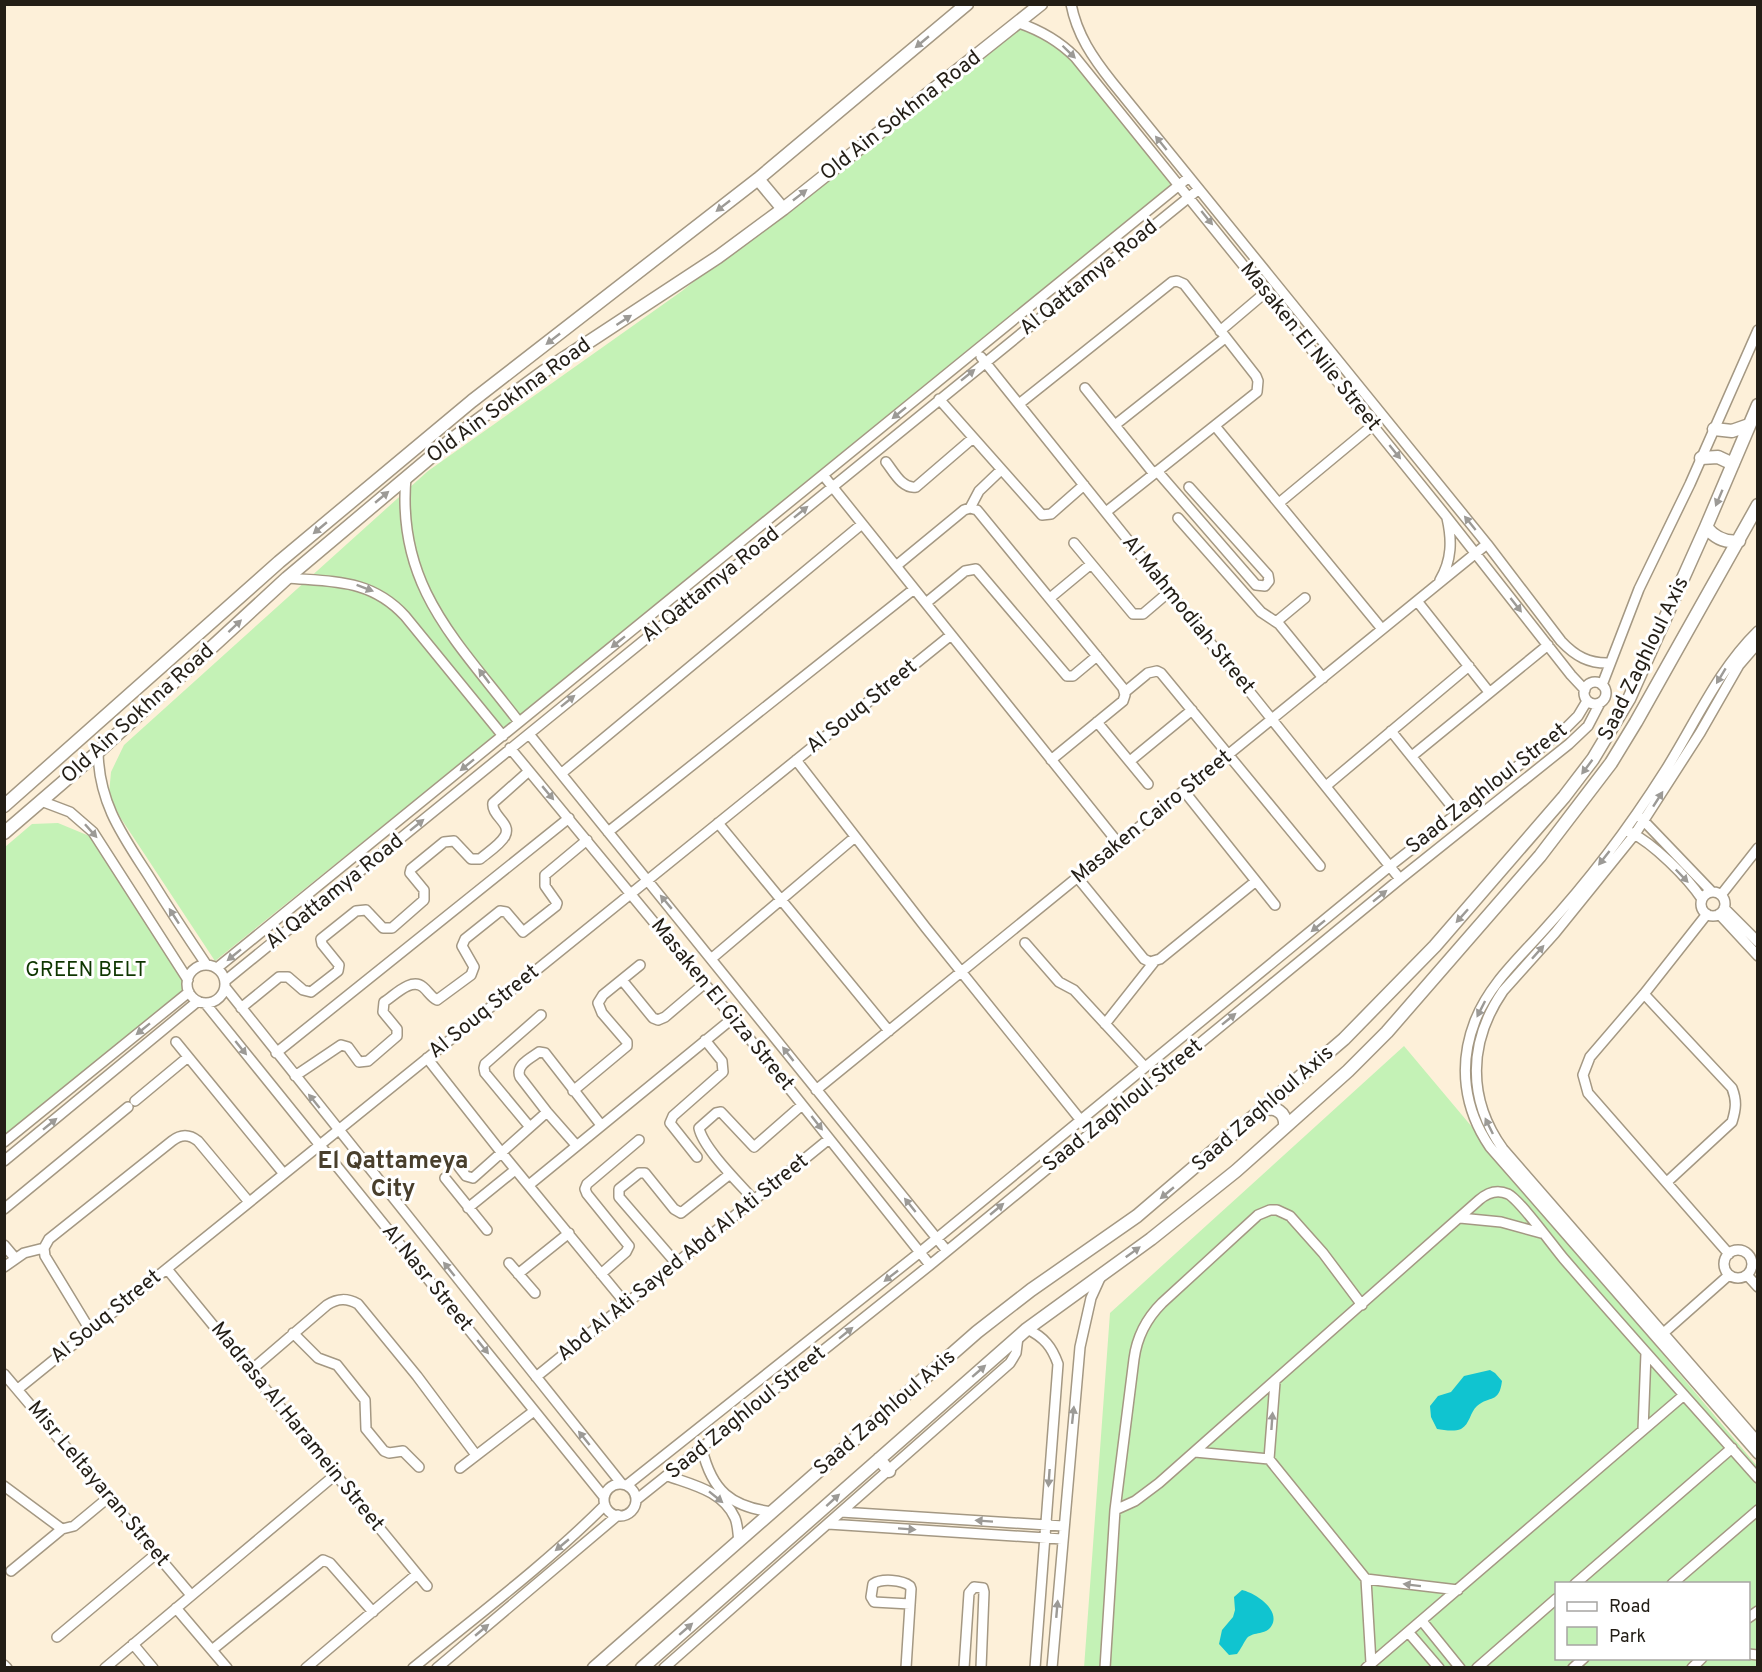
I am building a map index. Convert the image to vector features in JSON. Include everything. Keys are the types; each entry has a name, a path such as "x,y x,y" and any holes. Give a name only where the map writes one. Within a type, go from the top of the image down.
{"main road":[{"name":"Old Ain Sokhna Road","path":"4,806 288,554 472,401 758,178 967,4"},
{"name":"Old Ain Sokhna Road","path":"4,833 98,752 287,578 451,440 514,392 680,284 783,209 1041,4"},
{"path":"758,178 783,209"},
{"name":"Saad Zaghloul Axis","path":"594,1668 985,1325 1137,1216 1263,1109 1344,1039 1413,970 1479,898 1570,790 1605,740 1629,699 1758,405"},
{"path":"1714,429 1732,430 1749,425"},
{"path":"1701,458 1718,457 1733,464"},
{"name":"Saad Zaghloul Axis","path":"642,1668 1022,1333 1194,1206 1348,1071 1387,1032 1540,856 1611,763 1758,506"},
{"path":"1706,527 1713,535 1723,540 1739,541"},
{"path":"1263,1109 1272,1108 1280,1111 1285,1118 1286,1126"},
{"path":"879,1459 889,1471"},
{"path":"782,1545 792,1555"}],"street":[{"name":"Masaken El Nile Street","path":"1071,4 1080,35 1094,59 1571,651 1589,661 1610,663"},
{"name":"Masaken El Nile Street","path":"1019,23 1044,33 1075,57 1190,196 1585,690"},
{"name":"Al Qattamya Road","path":"217,968 1189,177"},
{"name":"Al Qattamya Road","path":"225,984 510,748 1199,189"},
{"path":"1019,404 1174,281 1184,284 1256,376 1258,386 1253,396 1106,512"},
{"path":"1115,425 1223,334 1266,292"},
{"path":"1602,685 1592,683 1585,690 1587,700 1593,704 1600,703 1606,694 1602,685 1642,581 1701,458 1758,330"},
{"name":"Al Mahmodiah Street","path":"976,351 1401,879"},
{"path":"1085,388 1155,472 1256,585 1265,586 1269,581 1268,575 1189,487"},
{"path":"939,399 1042,515 1051,514 1084,485"},
{"path":"1279,504 1373,425"},
{"path":"1215,426 1382,629"},
{"path":"886,462 904,484 912,488 916,487 973,438"},
{"path":"970,508 979,491 1001,470"},
{"path":"823,475 1119,844"},
{"path":"406,477 404,504 406,530 413,562 424,592 437,615 519,722"},
{"path":"896,566 964,510 970,508 980,512 1125,692"},
{"path":"1437,584 1449,556 1450,537 1446,516"},
{"path":"1178,518 1261,612 1276,622 1323,678"},
{"path":"562,773 862,524"},
{"path":"1217,540 1227,532"},
{"path":"1074,543 1135,615 1143,614 1170,591"},
{"name":"Masaken Cairo Street","path":"816,1090 1487,544"},
{"path":"1050,598 1091,564"},
{"path":"926,603 965,571 976,569 1066,676 1073,676 1097,656"},
{"path":"287,578 354,584 390,601 405,616 503,736"},
{"path":"608,832 914,589"},
{"path":"1276,622 1305,598"},
{"path":"1417,601 1489,692"},
{"path":"1758,631 1744,644 1722,674 1691,728 1625,830 1564,908 1490,992 1479,1011 1469,1038 1464,1074 1472,1112 1481,1134 1490,1147 1659,1336 1758,1442"},
{"name":"Al Souq Street","path":"18,1389 951,635"},
{"path":"1758,643 1739,665 1700,733 1635,834 1563,924 1493,1005 1479,1040 1476,1078 1484,1116 1503,1149 1758,1454"},
{"path":"1412,756 1548,645"},
{"path":"1326,786 1468,666"},
{"path":"1051,760 1123,701 1125,692 1148,673 1157,671 1229,754 1320,866"},
{"name":"Saad Zaghloul Street","path":"624,1484 919,1253 1390,866 1539,750 1572,723 1587,700"},
{"name":"Saad Zaghloul Street","path":"636,1500 930,1265 1548,761 1582,732 1593,718 1600,703"},
{"path":"1130,761 1192,711"},
{"path":"1097,722 1148,784"},
{"path":"1391,731 1457,813"},
{"name":"Masaken El Giza Street","path":"529,734 947,1251"},
{"name":"Masaken El Giza Street","path":"510,748 705,983 930,1265"},
{"path":"1539,750 1548,761"},
{"path":"42,801 70,813 93,832 188,980 189,992 202,1002 210,1002 220,997 225,984 217,968 206,964 112,817 102,785 98,752"},
{"path":"796,760 926,928 1091,1132"},
{"path":"241,1008 279,977 288,977 303,990 311,992 338,972 339,965 322,944 321,939 356,911 366,910 383,928 392,928 422,903 425,896 424,890 411,873 411,869 444,842 454,841 471,859 480,859 502,840 506,833 506,825 493,810 493,803 529,771"},
{"path":"1184,791 1275,905"},
{"path":"1637,812 1644,821 1717,894 1725,901 1722,911 1715,916 1707,914 1702,909 1702,899 1706,894 1717,894 1758,848"},
{"path":"276,1053 569,818"},
{"path":"718,823 889,1031"},
{"path":"1625,830 1635,834 1660,853 1702,899"},
{"path":"711,959 855,837"},
{"path":"295,1076 341,1045 348,1047 359,1062 368,1061 397,1036 396,1029 382,1010 384,1002 415,984 423,987 437,1000 471,975 474,967 462,946 465,939 500,910 506,912 523,932 549,912 558,904 546,889 543,882 545,875 587,840"},
{"path":"1077,877 1144,959 1154,962"},
{"path":"1106,1024 1154,962 1256,881"},
{"path":"1722,911 1758,942"},
{"path":"1722,911 1758,956"},
{"path":"1707,914 1644,994 1590,1057 1583,1075 1588,1093 1729,1254"},
{"path":"1025,943 1059,982 1074,990 1145,1067"},
{"path":"188,980 194,969 206,964"},
{"path":"573,1090 627,1046 627,1042 602,1013 598,1003 603,995 640,965"},
{"path":"622,980 653,1018 658,1020 665,1017 705,983"},
{"name":"Al Nasr Street","path":"225,984 276,1053 624,1484"},
{"path":"4,1142 189,992"},
{"path":"1644,994 1732,1089 1736,1099 1736,1111 1732,1122 1667,1182"},
{"path":"4,1161 202,1002"},
{"name":"Al Nasr Street","path":"202,1002 320,1145 605,1501"},
{"path":"529,1126 485,1073 484,1068 485,1064 541,1015"},
{"path":"529,1185 733,1018"},
{"path":"697,1157 670,1123 673,1116 723,1072 722,1061 705,1040"},
{"path":"176,1042 284,1174"},
{"path":"576,1145 547,1112 518,1072 519,1068 539,1052 543,1052 601,1125"},
{"path":"4,1209 188,1057"},
{"path":"427,1058 626,1304"},
{"path":"754,1200 730,1174 700,1133 699,1126 716,1113 722,1112 754,1147 802,1105"},
{"path":"459,1167 466,1176 473,1178 547,1112"},
{"path":"90,1330 47,1259 44,1248 48,1239 172,1141 182,1136 198,1141 249,1202"},
{"name":"Abd Al Ati Sayed Abd Al Ati Street","path":"536,1377 829,1139"},
{"path":"601,1274 626,1252 629,1246 586,1194 586,1186 639,1140"},
{"path":"468,1208 516,1170"},
{"path":"676,1263 619,1197 619,1189 639,1173 645,1173 674,1209 681,1213 730,1174"},
{"path":"445,1178 486,1230"},
{"path":"1115,1510 1146,1493 1195,1452 1485,1195 1501,1192 1516,1200 1541,1233 1758,1478"},
{"path":"1105,1668 1115,1510 1135,1348 1142,1328 1154,1311 1258,1215 1270,1210 1277,1210 1290,1216 1323,1253 1362,1305"},
{"path":"1460,1218 1501,1222 1541,1233"},
{"path":"518,1274 569,1233"},
{"path":"4,1245 15,1258"},
{"path":"4,1267 24,1253 44,1248"},
{"path":"1749,1256 1758,1248"},
{"path":"1737,1250 1749,1256 1752,1264 1747,1275 1739,1278 1729,1275 1724,1265 1729,1254 1737,1250"},
{"path":"509,1263 534,1293"},
{"name":"Madrasa Al Haramein Street","path":"167,1269 427,1586"},
{"path":"1659,1336 1729,1275"},
{"path":"1747,1275 1758,1287"},
{"path":"1052,1668 1079,1362 1084,1324 1091,1298 1101,1276"},
{"path":"250,1371 334,1300 342,1299 358,1304 417,1376 476,1455"},
{"path":"293,1333 318,1358 337,1365 365,1400 366,1430 384,1451 389,1453 403,1451 419,1467"},
{"path":"664,1668 1010,1363 1016,1353 1022,1333 1040,1335 1048,1344 1058,1364 1035,1668"},
{"path":"1643,1430 1646,1353"},
{"path":"1058,1364 1079,1362"},
{"name":"Misr Leltayaran Street","path":"4,1374 191,1595"},
{"path":"1275,1382 1269,1460 1366,1579 1369,1665"},
{"path":"1369,1665 1684,1395"},
{"path":"460,1468 534,1411"},
{"path":"1577,1582 1732,1448"},
{"path":"702,1449 707,1469 714,1482 724,1492 744,1506 773,1512"},
{"path":"1195,1452 1269,1460"},
{"path":"105,1668 335,1475"},
{"path":"668,1476 702,1487 721,1501 736,1520 739,1542"},
{"path":"413,1668 517,1583 605,1501 610,1487 624,1484 634,1491 636,1500 630,1512 618,1515 437,1668"},
{"path":"4,1486 62,1529"},
{"path":"11,1571 62,1529 74,1526 109,1497"},
{"path":"605,1501 610,1512 618,1515"},
{"path":"1674,1582 1758,1510"},
{"path":"841,1512 1063,1526"},
{"path":"828,1524 1062,1539"},
{"path":"57,1637 156,1554"},
{"path":"212,1650 323,1560 330,1563 373,1612"},
{"path":"306,1668 417,1574"},
{"path":"1366,1579 1458,1590"},
{"path":"906,1668 910,1604 911,1588 908,1583 878,1581 873,1584 871,1597 874,1602 910,1604"},
{"path":"964,1668 970,1590 974,1587 981,1587 984,1592 981,1668"},
{"path":"1477,1668 1555,1601"},
{"path":"176,1608 227,1668"},
{"path":"1422,1621 1460,1668"},
{"path":"967,1626 983,1627"},
{"path":"1408,1633 1439,1668"},
{"path":"133,1644 153,1668"}],"green space":[{"name":"GREEN BELT","path":"1024,25 1084,67 1179,185 215,961 120,817 109,794 111,772 124,745 428,471 682,291 783,209"},
{"name":"GREEN BELT","path":"58,823 99,840 188,980 189,992 5,1140 5,847 32,824"},
{"path":"1404,1046 1757,1466 1757,1667 1084,1668 1110,1313"}],"water":[{"path":"1490,1370 1502,1381 1499,1393 1477,1406 1461,1429 1452,1431 1437,1429 1431,1417 1430,1406 1438,1396 1451,1392 1464,1376"},
{"path":"1242,1590 1253,1594 1265,1603 1273,1613 1274,1619 1269,1628 1247,1638 1237,1654 1229,1655 1219,1644 1222,1630 1233,1617 1234,1597"}],"district":[{"name":"El Qattameya City","path":"393,1176"}]}
